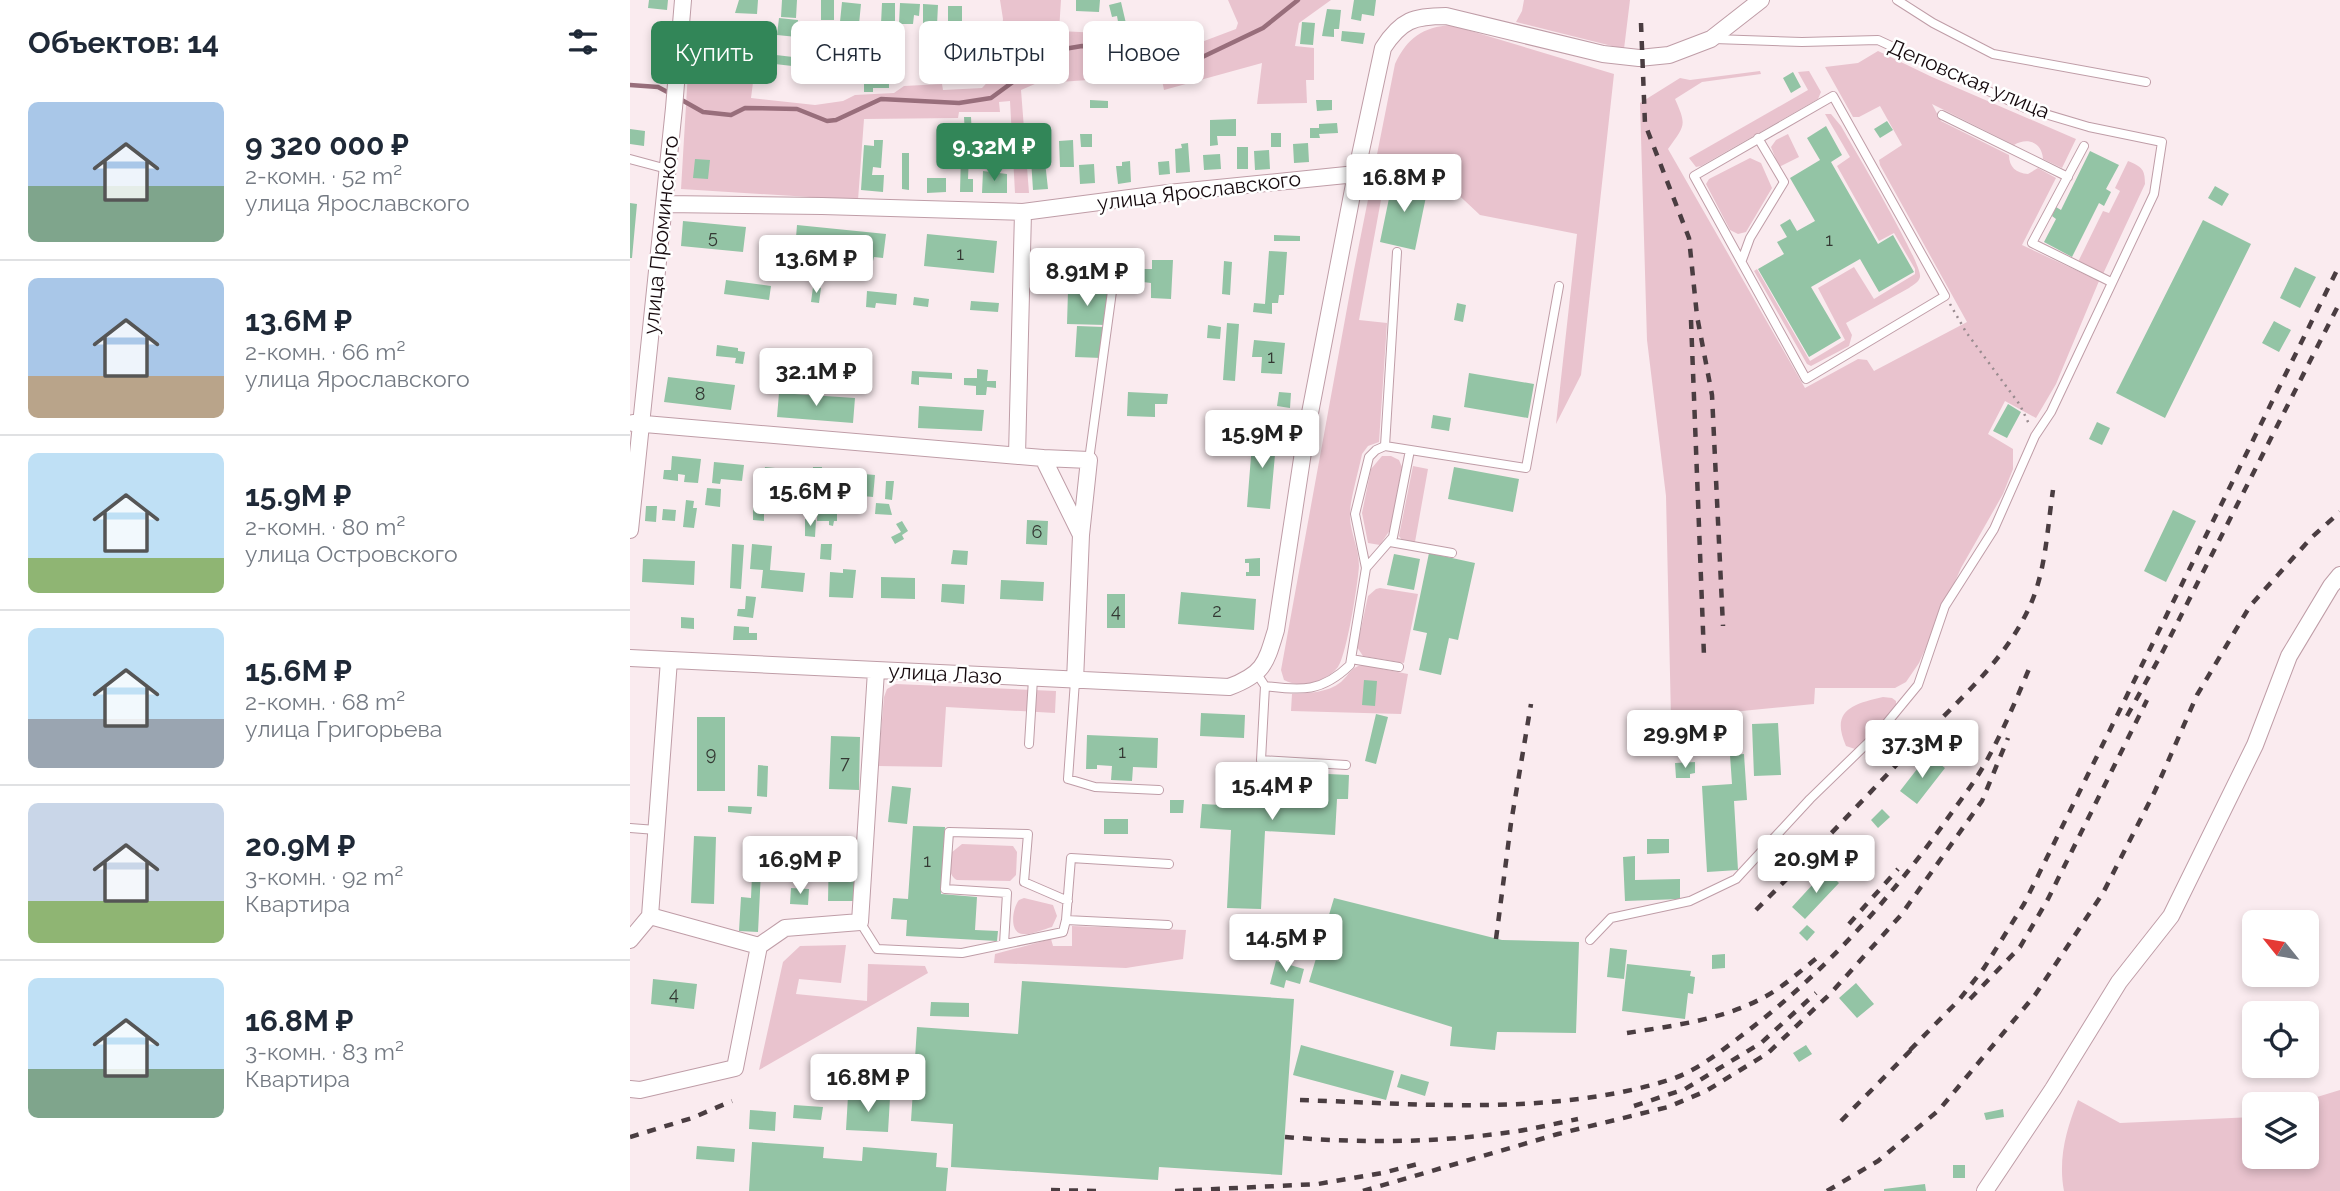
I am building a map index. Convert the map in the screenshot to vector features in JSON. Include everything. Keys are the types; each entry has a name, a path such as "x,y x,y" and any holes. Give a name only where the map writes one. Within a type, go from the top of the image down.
{"street":[{"name":"улица Проминского","path":"630,530 635,424 664,204 683,0"},
{"path":"1711,39 1761,0"},
{"name":"Деповская улица","path":"1261,680 1276,630 1305,439 1383,48 1401,26 1421,16 1446,16 1604,54 1629,57 1669,55 1711,39"},
{"name":"улица Ярославского","path":"664,204 1023,212 1168,193 1356,174"},
{"path":"1017,456 1023,212"},
{"path":"635,424 1089,460 1080,535 1075,681"},
{"path":"1043,457 1080,535"},
{"path":"1985,1191 2053,1089 2119,982 2171,916 2255,745 2289,656 2340,575"},
{"name":"улица Лазо","path":"630,658 1229,687 1261,680"},
{"path":"630,940 650,916 669,660"},
{"path":"630,1089 640,1090 735,1068 759,946 785,928 860,922 876,671"},
{"path":"650,916 759,946"}],"lane":[{"path":"1897,0 1933,23 1993,54 2146,82"},
{"name":"Деповская улица","path":"1711,39 1802,42 1878,40 2025,108 2089,127 2162,142 2154,194 2111,282"},
{"path":"1833,96 1944,296 1806,379 1742,260 1694,176 1833,96"},
{"path":"1942,115 2068,177"},
{"path":"1742,260 1750,238 1784,182 1758,138"},
{"path":"1590,940 1611,918 1690,901 1736,879 1810,799 1881,730 1918,685 1945,606 1994,528 2035,436 2051,412 2111,282 2032,243 2084,146"},
{"path":"630,159 667,169"},
{"path":"1385,446 1397,252"},
{"path":"1089,460 1116,262"},
{"path":"1346,765 1261,761 1261,680 1293,689 1315,688 1338,676 1350,665 1366,568 1356,514 1369,457 1376,450 1385,446 1526,468 1559,286"},
{"path":"1366,568 1390,542 1410,450"},
{"path":"1390,542 1452,553"},
{"path":"1351,659 1399,667"},
{"path":"1029,744 1033,679"},
{"path":"1075,681 1068,779 1095,787 1159,790"},
{"path":"630,828 656,830"},
{"path":"1004,944 1007,893 945,889 949,832 1028,834 1024,882 1068,901"},
{"path":"860,922 877,949 962,953 1063,932 1071,858 1169,864"},
{"path":"1066,920 1168,925"}],"path":[{"path":"1944,296 1972,341 2020,405 2035,436"}],"shaded area":[{"path":"1000,0 1061,0 1060,21 1003,19"},
{"path":"1228,0 1331,0 1299,23 1295,46 1314,48 1314,80 1306,80 1307,103 1257,104 1262,63 1204,79 1204,41 1236,29 1238,23"},
{"path":"1524,0 1630,0 1624,49 1516,22"},
{"path":"1451,25 1614,74 1581,375 1556,424 1577,234 1480,215 1449,186 1431,177 1387,167 1359,320 1387,323 1379,442 1368,446 1362,454 1350,512 1358,554 1357,587 1345,648 1338,667 1320,680 1305,684 1290,683 1284,680 1281,670 1354,270 1395,64 1405,47 1424,31"},
{"path":"1069,31 1083,32 1083,80 1069,81"},
{"path":"1878,51 2076,139 2062,168 2043,159 2037,145 2029,141 2014,145 1932,104 1941,121 2009,155 2010,163 2017,171 2028,174 2038,168 2056,178 2022,245 2099,281 2056,384 2036,418 2005,401 1988,434 2013,449 2013,469 2003,494 1961,568 1919,663 1906,682 1895,688 1815,688 1814,704 1671,718 1666,496 1647,340 1640,103 1680,78 1690,80 1760,71 1761,74 1702,82 1675,99 1683,120 1678,135 1668,149 1805,388 1858,359 1867,360 1874,371 1967,322 1880,165 1879,160 1902,145 1880,106 1859,117 1853,117 1825,67 1858,63"},
{"path":"1809,71 1821,92 1818,99 1696,167 1689,158 1808,90 1798,72"},
{"path":"687,84 753,84 751,98 815,105 843,101 855,95 894,93 904,86 942,84 943,90 982,88 986,84 1035,84 1021,90 1029,193 1015,193 1010,101 999,102 1000,112 959,112 958,118 864,119 858,200 681,189"},
{"path":"1163,84 1186,84 1164,90"},
{"path":"1825,114 1831,114 1841,126 1911,251 1920,277 1909,288 1846,323 1852,335 1849,346 1811,366 1807,364 1754,271 1757,269 1810,361 1845,340 1818,288 1854,267 1874,299 1915,274 1915,269 1894,233 1879,241 1837,166 1850,157"},
{"path":"1788,134 1799,157 1779,167 1771,147 1776,140"},
{"path":"1750,158 1761,163 1772,188 1746,232 1738,234 1730,230 1706,184 1709,179"},
{"path":"2128,161 2142,169 2145,184 2103,274 2078,262 2103,211 2109,213 2120,191 2115,188"},
{"path":"1382,456 1399,460 1402,467 1390,530 1380,545 1368,543 1362,513 1371,469"},
{"path":"1413,466 1428,469 1415,542 1402,540 1399,536"},
{"path":"1380,588 1418,594 1404,663 1363,656 1357,647 1368,596"},
{"path":"1362,665 1408,674 1401,714 1291,711 1292,694 1330,688"},
{"path":"896,684 1056,691 1055,713 946,707 942,767 878,766 884,697 887,689"},
{"path":"1883,697 1896,701 1896,707 1862,746 1855,749 1846,746 1841,724 1847,711 1854,706"},
{"path":"962,844 1013,846 1017,852 1016,875 1010,881 957,880 951,872 951,853"},
{"path":"1024,898 1053,905 1057,916 1052,927 1030,934 1018,933 1014,925 1015,908 1019,900"},
{"path":"1072,926 1186,930 1183,959 1126,968 994,963 995,954 1051,939 1053,946 1072,946"},
{"path":"846,945 841,983 799,979 796,994 867,1001 868,964 925,966 928,973 759,1070 783,962 800,946"},
{"path":"2340,1090 2340,1191 2064,1191 2064,1145 2078,1100 2120,1123 2242,1118 2242,1169 2319,1169 2319,1096"}],"building":[{"path":"649,0 668,0 667,10 648,8"},
{"path":"739,0 758,0 757,14 735,13"},
{"path":"782,0 797,0 796,18 781,17"},
{"path":"821,0 834,0 834,20 821,20"},
{"path":"1076,0 1100,0 1099,12 1076,11"},
{"path":"1354,0 1376,0 1374,16 1362,14 1361,21 1351,19"},
{"path":"842,2 861,4 859,21 840,21"},
{"path":"1121,2 1125,21 1118,21 1117,16 1112,17 1109,5"},
{"path":"882,3 895,3 895,21 881,21"},
{"path":"900,3 920,4 919,16 914,15 913,24 899,21"},
{"path":"923,4 938,5 937,21 923,21"},
{"path":"948,6 962,6 962,21 948,21"},
{"path":"1327,9 1341,10 1339,29 1334,29 1334,37 1322,36"},
{"path":"779,18 798,20 791,21 791,36 777,35"},
{"path":"1302,22 1315,23 1313,45 1300,44"},
{"path":"1342,31 1365,33 1363,44 1341,41"},
{"path":"777,55 791,57 791,66 777,64"},
{"path":"1793,72 1801,87 1791,93 1783,78"},
{"path":"864,84 889,84 889,88 873,88 873,92 864,92"},
{"path":"1090,100 1108,101 1108,108 1090,108"},
{"path":"1316,100 1332,100 1332,110 1317,111"},
{"path":"964,117 971,117 972,136 965,136"},
{"path":"1236,119 1236,136 1217,136 1218,145 1210,146 1210,120"},
{"path":"1887,121 1893,130 1880,138 1874,129"},
{"path":"1337,123 1338,133 1319,134 1320,138 1310,138 1310,128 1319,128 1319,124"},
{"path":"1826,126 1842,155 1831,162 1878,244 1893,235 1914,272 1879,292 1860,259 1811,287 1841,338 1809,357 1758,269 1784,254 1777,242 1787,237 1780,225 1790,219 1797,231 1815,221 1790,178 1820,160 1807,138"},
{"path":"630,129 645,131 644,146 630,144"},
{"path":"1271,133 1281,133 1281,147 1271,147"},
{"path":"1080,134 1092,134 1092,147 1081,147"},
{"path":"874,140 883,140 881,168 873,167 872,175 884,175 883,192 861,190 864,145 874,146"},
{"path":"1073,140 1074,167 1060,167 1059,141"},
{"path":"1043,143 1048,189 1033,190 1030,144"},
{"path":"1188,143 1190,172 1176,173 1175,149"},
{"path":"1308,143 1309,162 1294,163 1293,144"},
{"path":"1237,147 1248,147 1248,169 1237,169"},
{"path":"1269,150 1270,169 1255,170 1254,151"},
{"path":"2090,151 2119,165 2106,189 2111,192 2104,206 2099,203 2072,257 2044,242 2056,219 2052,216 2056,207 2061,210"},
{"path":"902,153 909,153 909,190 902,189"},
{"path":"961,154 969,154 968,179 973,179 973,192 960,192"},
{"path":"1220,154 1221,169 1204,170 1203,155"},
{"path":"695,159 710,160 708,179 693,178"},
{"path":"1130,161 1131,182 1118,184 1116,166"},
{"path":"1169,161 1170,174 1159,175 1158,162"},
{"path":"1094,164 1095,183 1080,184 1079,165"},
{"path":"983,171 1007,174 1007,193 982,193"},
{"path":"927,178 946,178 946,192 927,193"},
{"path":"1393,179 1428,187 1415,250 1380,242"},
{"path":"2215,186 2229,194 2222,206 2208,198"},
{"path":"630,203 637,204 632,258 630,258"},
{"path":"2203,220 2251,244 2165,418 2116,393"},
{"path":"683,221 746,227 743,252 681,246"},
{"path":"797,225 886,234 883,258 874,257 873,261 864,260 864,256 845,255 844,258 815,252 814,255 806,255 806,251 795,250"},
{"path":"927,234 997,241 994,273 924,266"},
{"path":"1274,235 1300,236 1300,241 1274,241"},
{"path":"1269,251 1287,252 1284,295 1279,295 1278,303 1272,303 1272,314 1253,312 1254,303 1265,304"},
{"path":"1152,260 1173,260 1171,299 1151,298 1151,283 1143,282 1144,269 1152,269"},
{"path":"1224,261 1232,262 1230,295 1222,294"},
{"path":"2295,267 2316,277 2300,308 2280,298"},
{"path":"726,280 771,286 769,300 724,294"},
{"path":"813,287 821,288 819,303 811,302"},
{"path":"867,291 897,294 896,305 876,303 875,308 866,307"},
{"path":"1068,291 1108,293 1106,325 1067,324"},
{"path":"914,297 929,299 928,307 913,305"},
{"path":"971,301 999,303 998,312 970,310"},
{"path":"1457,303 1466,305 1463,322 1454,320"},
{"path":"2274,321 2291,330 2279,352 2262,343"},
{"path":"1227,323 1239,324 1235,381 1223,380"},
{"path":"1208,325 1221,327 1220,339 1207,338"},
{"path":"1077,326 1104,327 1102,358 1075,357"},
{"path":"1254,340 1285,343 1282,374 1261,373 1262,357 1252,357"},
{"path":"717,345 738,348 738,351 745,352 743,364 735,363 736,358 716,356"},
{"path":"781,354 815,358 814,369 780,364"},
{"path":"832,360 847,362 846,373 831,371"},
{"path":"977,369 988,370 987,381 996,381 996,388 987,387 986,395 976,395 976,386 964,385 964,378 977,378"},
{"path":"912,371 952,373 952,379 919,377 919,385 911,384"},
{"path":"1469,373 1534,384 1528,418 1464,407"},
{"path":"668,377 735,385 731,410 664,402"},
{"path":"1128,392 1168,394 1167,404 1155,404 1155,417 1127,416"},
{"path":"1279,392 1291,393 1290,408 1277,406"},
{"path":"779,393 855,398 853,423 777,417"},
{"path":"2008,404 2021,412 2007,438 1993,431"},
{"path":"919,406 984,410 982,431 918,428"},
{"path":"1433,415 1451,418 1449,431 1431,428"},
{"path":"2097,422 2110,428 2102,445 2089,439"},
{"path":"1253,431 1277,433 1270,509 1247,507"},
{"path":"672,456 701,459 698,483 684,482 685,475 678,474 678,481 663,479 664,470 671,470"},
{"path":"714,462 744,465 742,481 721,479 720,484 712,483"},
{"path":"765,467 806,471 804,490 763,486"},
{"path":"813,467 822,467 821,483 812,482"},
{"path":"1454,467 1519,479 1513,512 1448,499"},
{"path":"830,471 875,475 873,497 831,493"},
{"path":"886,481 894,481 892,500 885,499"},
{"path":"707,488 721,489 720,507 705,505"},
{"path":"686,500 694,501 693,508 697,508 694,528 683,527"},
{"path":"818,501 824,502 824,511 837,511 837,521 834,521 833,526 829,525 829,521 817,521"},
{"path":"876,503 889,504 892,515 875,514"},
{"path":"646,506 657,506 656,522 645,521"},
{"path":"753,507 764,507 764,521 753,520"},
{"path":"663,509 676,510 675,521 662,520"},
{"path":"2173,510 2196,521 2166,582 2144,571"},
{"path":"805,519 816,520 815,537 805,536"},
{"path":"1027,520 1048,521 1047,545 1026,544"},
{"path":"902,521 908,531 902,535 904,539 895,544 891,537 901,532 896,524"},
{"path":"732,544 744,545 741,589 730,588"},
{"path":"752,544 772,546 770,570 805,573 803,592 761,588 763,570 750,569"},
{"path":"821,544 832,544 831,560 820,559"},
{"path":"953,550 968,551 967,565 951,564"},
{"path":"1429,553 1475,563 1458,640 1449,638 1441,675 1419,670 1427,633 1413,630"},
{"path":"1394,554 1420,559 1414,590 1387,585"},
{"path":"1260,558 1260,576 1246,576 1249,563 1245,563 1245,559"},
{"path":"643,559 695,561 694,585 642,582"},
{"path":"843,569 856,570 853,598 829,597 830,572 843,573"},
{"path":"881,577 915,578 915,599 881,598"},
{"path":"1001,580 1044,582 1043,601 1000,599"},
{"path":"942,584 965,585 964,604 941,602"},
{"path":"1181,592 1256,599 1254,630 1178,624"},
{"path":"1107,594 1125,594 1125,628 1107,628"},
{"path":"746,596 756,597 753,618 737,616 738,609 745,609"},
{"path":"681,617 694,618 694,629 681,628"},
{"path":"734,626 749,627 749,633 757,633 757,640 733,640"},
{"path":"1364,680 1377,681 1375,706 1362,705"},
{"path":"1201,713 1245,715 1244,738 1200,736"},
{"path":"1376,714 1388,717 1376,764 1365,761"},
{"path":"1731,714 1732,732 1720,733 1719,715"},
{"path":"697,717 725,717 725,791 697,791"},
{"path":"1778,723 1781,775 1754,776 1752,724"},
{"path":"1087,735 1158,738 1157,768 1133,767 1132,781 1111,780 1112,766 1097,765 1097,769 1086,769"},
{"path":"831,736 860,737 859,790 829,789"},
{"path":"1744,754 1747,800 1734,801 1738,870 1707,872 1702,786 1732,784 1730,755"},
{"path":"1928,755 1945,768 1917,804 1900,791"},
{"path":"1695,762 1695,773 1690,774 1690,778 1676,778 1675,763"},
{"path":"758,765 768,766 767,797 757,796"},
{"path":"1242,770 1349,775 1348,799 1337,799 1335,835 1265,831 1261,909 1227,908 1231,830 1200,828 1202,804 1240,806"},
{"path":"892,786 911,788 907,824 888,822"},
{"path":"1170,800 1184,800 1183,813 1170,813"},
{"path":"728,806 752,807 751,814 728,812"},
{"path":"1882,809 1890,817 1878,828 1871,820"},
{"path":"1104,819 1128,819 1128,834 1104,834"},
{"path":"913,826 945,827 941,894 977,897 975,930 998,931 997,941 906,936 907,920 891,919 893,898 908,899"},
{"path":"694,836 716,837 714,904 691,903"},
{"path":"1647,839 1669,839 1669,853 1647,854"},
{"path":"829,848 855,849 854,901 828,901"},
{"path":"753,851 762,851 758,932 739,931 741,897 751,898"},
{"path":"1635,856 1635,880 1680,879 1680,899 1625,901 1623,857"},
{"path":"1826,870 1839,883 1805,919 1792,907"},
{"path":"791,888 809,889 808,905 790,904"},
{"path":"1334,898 1502,940 1579,942 1576,1033 1497,1032 1495,1050 1450,1046 1452,1027 1309,982"},
{"path":"1807,925 1815,932 1807,941 1799,933"},
{"path":"1610,948 1627,950 1624,979 1607,977"},
{"path":"1725,954 1725,968 1712,969 1712,955"},
{"path":"1276,961 1304,969 1300,984 1286,980 1284,988 1270,984"},
{"path":"1627,964 1691,971 1690,976 1695,977 1693,994 1688,993 1685,1019 1622,1011"},
{"path":"653,979 697,984 694,1009 651,1004"},
{"path":"1022,981 1294,999 1282,1175 1159,1167 1158,1180 951,1167 953,1124 911,1121 917,1027 1018,1034"},
{"path":"1856,983 1874,1004 1857,1018 1839,998"},
{"path":"931,1002 969,1003 969,1017 930,1016"},
{"path":"1301,1045 1394,1071 1386,1100 1293,1075"},
{"path":"1806,1045 1812,1054 1799,1062 1793,1053"},
{"path":"1401,1074 1429,1082 1425,1096 1397,1087"},
{"path":"848,1096 890,1098 888,1132 846,1130"},
{"path":"794,1105 823,1107 821,1120 793,1118"},
{"path":"2003,1109 2004,1117 1986,1120 1984,1113"},
{"path":"750,1110 776,1112 775,1131 749,1129"},
{"path":"752,1142 824,1147 823,1158 862,1161 863,1147 937,1153 936,1167 948,1168 946,1191 749,1191"},
{"path":"697,1146 735,1149 734,1162 696,1159"},
{"path":"1953,1165 1965,1165 1965,1178 1953,1178"},
{"path":"1925,1184 1926,1191 1884,1191 1884,1189"}],"waterway":[{"path":"680,99 703,112 731,115 745,108 797,109 827,121 836,120 881,99 959,103 991,98 1064,49 1082,46 1096,49 1151,72 1171,72 1263,28 1298,0"},
{"path":"630,85 658,87 673,95"}],"railway":[{"path":"1641,23 1645,124 1689,238 1697,316 1712,395 1723,626"},
{"path":"1910,1050 1959,1000 1984,968 2024,904 2340,264"},
{"path":"2127,716 2162,653 2340,302"},
{"path":"1691,320 1704,656"},
{"path":"1756,910 1964,695 2006,646 2028,610 2039,581 2053,490"},
{"path":"1827,1191 1878,1161 1939,1110 2035,995 2103,893 2155,791 2197,695 2250,606 2311,538 2340,512"},
{"path":"1300,1100 1439,1105 1533,1103 1580,1099 1625,1091 1669,1080 1698,1067 1798,989 1851,937 1900,881 1982,768 2004,727 2029,669"},
{"path":"1970,999 2020,947 2048,899 2147,700"},
{"path":"1496,939 1511,823 1531,704"},
{"path":"1363,1191 1558,1134 1668,1107 1706,1091 1768,1053 1831,993 1901,915 1982,801 2008,738"},
{"path":"1849,924 1898,869"},
{"path":"1627,1033 1704,1019 1741,1008 1776,990 1818,957"},
{"path":"1634,1106 1685,1089 1761,1043 1816,993"},
{"path":"1841,1121 1917,1044"},
{"path":"630,1137 692,1118 732,1101"},
{"path":"1285,1137 1367,1141 1449,1139 1513,1132 1578,1119"},
{"path":"1175,1191 1318,1184 1418,1164"},
{"path":"1051,1190 1096,1191"}]}
